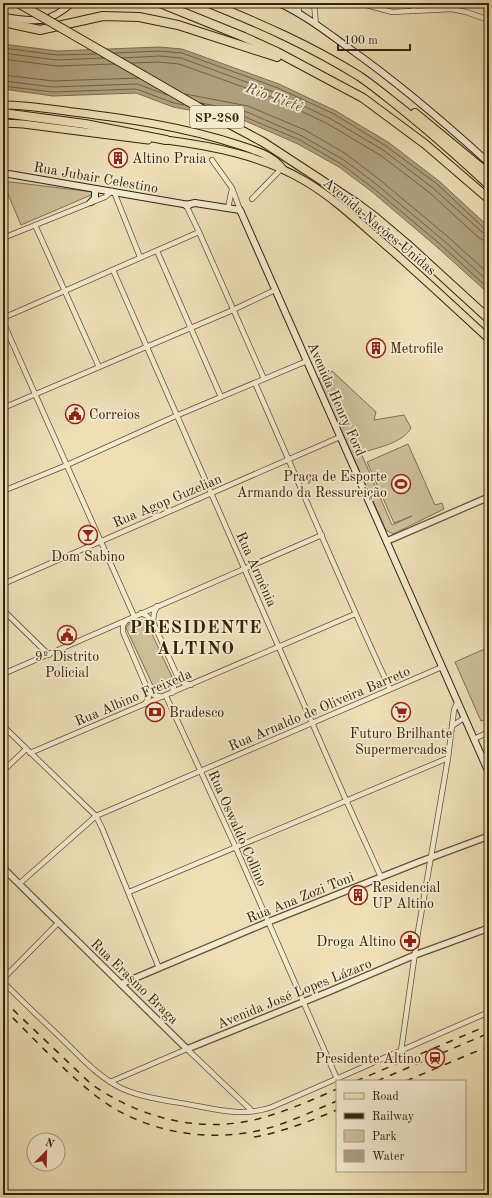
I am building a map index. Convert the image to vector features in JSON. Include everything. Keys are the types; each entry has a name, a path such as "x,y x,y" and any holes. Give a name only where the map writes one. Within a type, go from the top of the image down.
{"highway":[{"name":"SP-280","path":"18,3 198,107 263,142 356,203 376,217 489,319"},
{"path":"160,3 244,37 304,66 362,98 425,144 489,199"},
{"path":"209,3 259,23 302,43 358,76 432,133 489,185"},
{"path":"3,22 40,30 103,16 139,17 178,25 304,66"},
{"path":"382,93 392,96 410,109 443,134 489,174"},
{"path":"3,113 85,124 166,140"}],"main road":[{"path":"3,17 44,20 56,15 72,3"},
{"path":"279,3 299,13 404,89 489,162"},
{"path":"3,105 28,106 130,119 201,134 232,143 271,158 278,163 283,170"},
{"name":"Avenida Nações Unidas","path":"3,123 197,144 228,150 283,170 304,180 366,227 489,339"},
{"name":"Rua Jubair Celestino","path":"3,173 137,197 241,212"},
{"path":"91,202 94,198 95,189"},
{"name":"Rua Jubair Celestino","path":"186,204 195,203 228,208 241,212"},
{"name":"Avenida Henry Ford","path":"241,212 489,773"}],"street":[{"path":"298,3 299,13"},
{"path":"314,3 316,25"},
{"path":"358,3 369,4 392,12 452,9 489,20"},
{"path":"413,11 415,3"},
{"name":"Avenida Henry Ford","path":"212,160 232,188 241,212"},
{"path":"252,199 283,170"},
{"path":"228,208 232,188"},
{"path":"3,238 105,197 113,192 140,257"},
{"path":"186,204 264,379"},
{"path":"35,225 99,367"},
{"path":"3,318 199,232"},
{"path":"157,251 222,397"},
{"name":"Rua Armênia","path":"113,270 381,877"},
{"path":"3,399 5,407 233,310 275,290"},
{"path":"3,322 102,541 134,616"},
{"path":"3,491 67,465 178,415 306,361"},
{"path":"255,383 355,614 390,689"},
{"name":"Rua Agop Guzelian","path":"3,584 340,437"},
{"path":"387,541 489,497"},
{"path":"3,674 49,655 134,616 245,570 322,535"},
{"path":"153,622 154,613 158,606"},
{"path":"3,610 49,655"},
{"path":"141,613 153,622 177,676 184,683 191,685"},
{"name":"Rua Albino Freixeda","path":"30,753 355,614"},
{"path":"127,620 123,625 123,632 148,690 149,697 145,704"},
{"path":"114,626 123,632"},
{"name":"Rua Arnaldo de Oliveira Barreto","path":"19,884 96,816 442,667"},
{"path":"172,693 177,676"},
{"path":"148,690 154,695 164,696"},
{"name":"Rua Oswaldo Collino","path":"164,696 201,771 236,848 337,1079"},
{"path":"401,1051 430,858 448,758 454,710 457,703"},
{"path":"452,726 464,718"},
{"path":"3,726 96,816 129,892 159,968"},
{"path":"474,739 489,732"},
{"path":"3,772 26,749"},
{"path":"129,892 448,758"},
{"name":"Rua Ana Zozi Toni","path":"121,984 268,922 489,836"},
{"name":"Rua Erasmo Braga","path":"3,868 252,1112"},
{"path":"58,923 3,980 92,1068 110,1082 131,1092 149,1096 224,1111 259,1111 272,1107 489,1012"},
{"name":"Avenida José Lopes Lázaro","path":"110,1082 415,955 489,928"}],"green space":[{"path":"3,182 93,192 91,195 21,225"},
{"path":"332,371 376,412 374,420 404,415 411,428 402,438 396,441 361,453 392,525 412,516 394,523 367,462 408,444 435,505 442,503 444,509 393,534 386,530 318,379"},
{"path":"137,619 146,621 173,679 169,688 165,690 155,690 126,628 130,622"},
{"path":"489,647 489,718 481,721 455,662"}],"water":[{"name":"Rio Tietê","path":"3,44 57,51 159,47 182,49 279,84 336,111 388,142 439,181 489,227 489,294 437,247 371,191 339,167 298,144 243,120 173,107 136,93 53,96 3,89"}],"railway":[{"path":"3,1000 91,1084 109,1096 129,1105 148,1113 169,1119 190,1123 232,1124 264,1117 336,1089"},
{"path":"3,1008 60,1065 96,1096 129,1116 167,1130 206,1135 226,1135 257,1131 281,1124 336,1101"},
{"path":"358,1080 489,1025"},
{"path":"379,1080 489,1033"},
{"path":"408,1080 489,1046"},
{"path":"254,1137 286,1129 336,1110"}],"place":[{"name":"Altino Praia","path":"118,158"},
{"name":"Metrofile","path":"376,348"},
{"name":"Correios","path":"75,414"},
{"name":"Praça de Esporte Armando da Ressureição","path":"401,484"},
{"name":"Dom Sabino","path":"88,535"},
{"name":"9º Distrito Policial","path":"67,635"},
{"name":"Bradesco","path":"155,712"},
{"name":"Futuro Brilhante Supermercados","path":"401,712"},
{"name":"Residencial UP Altino","path":"358,895"},
{"name":"Droga Altino","path":"410,941"},
{"name":"Presidente Altino","path":"435,1058"}],"district":[{"name":"PRESIDENTE ALTINO","path":"196,637"}]}
